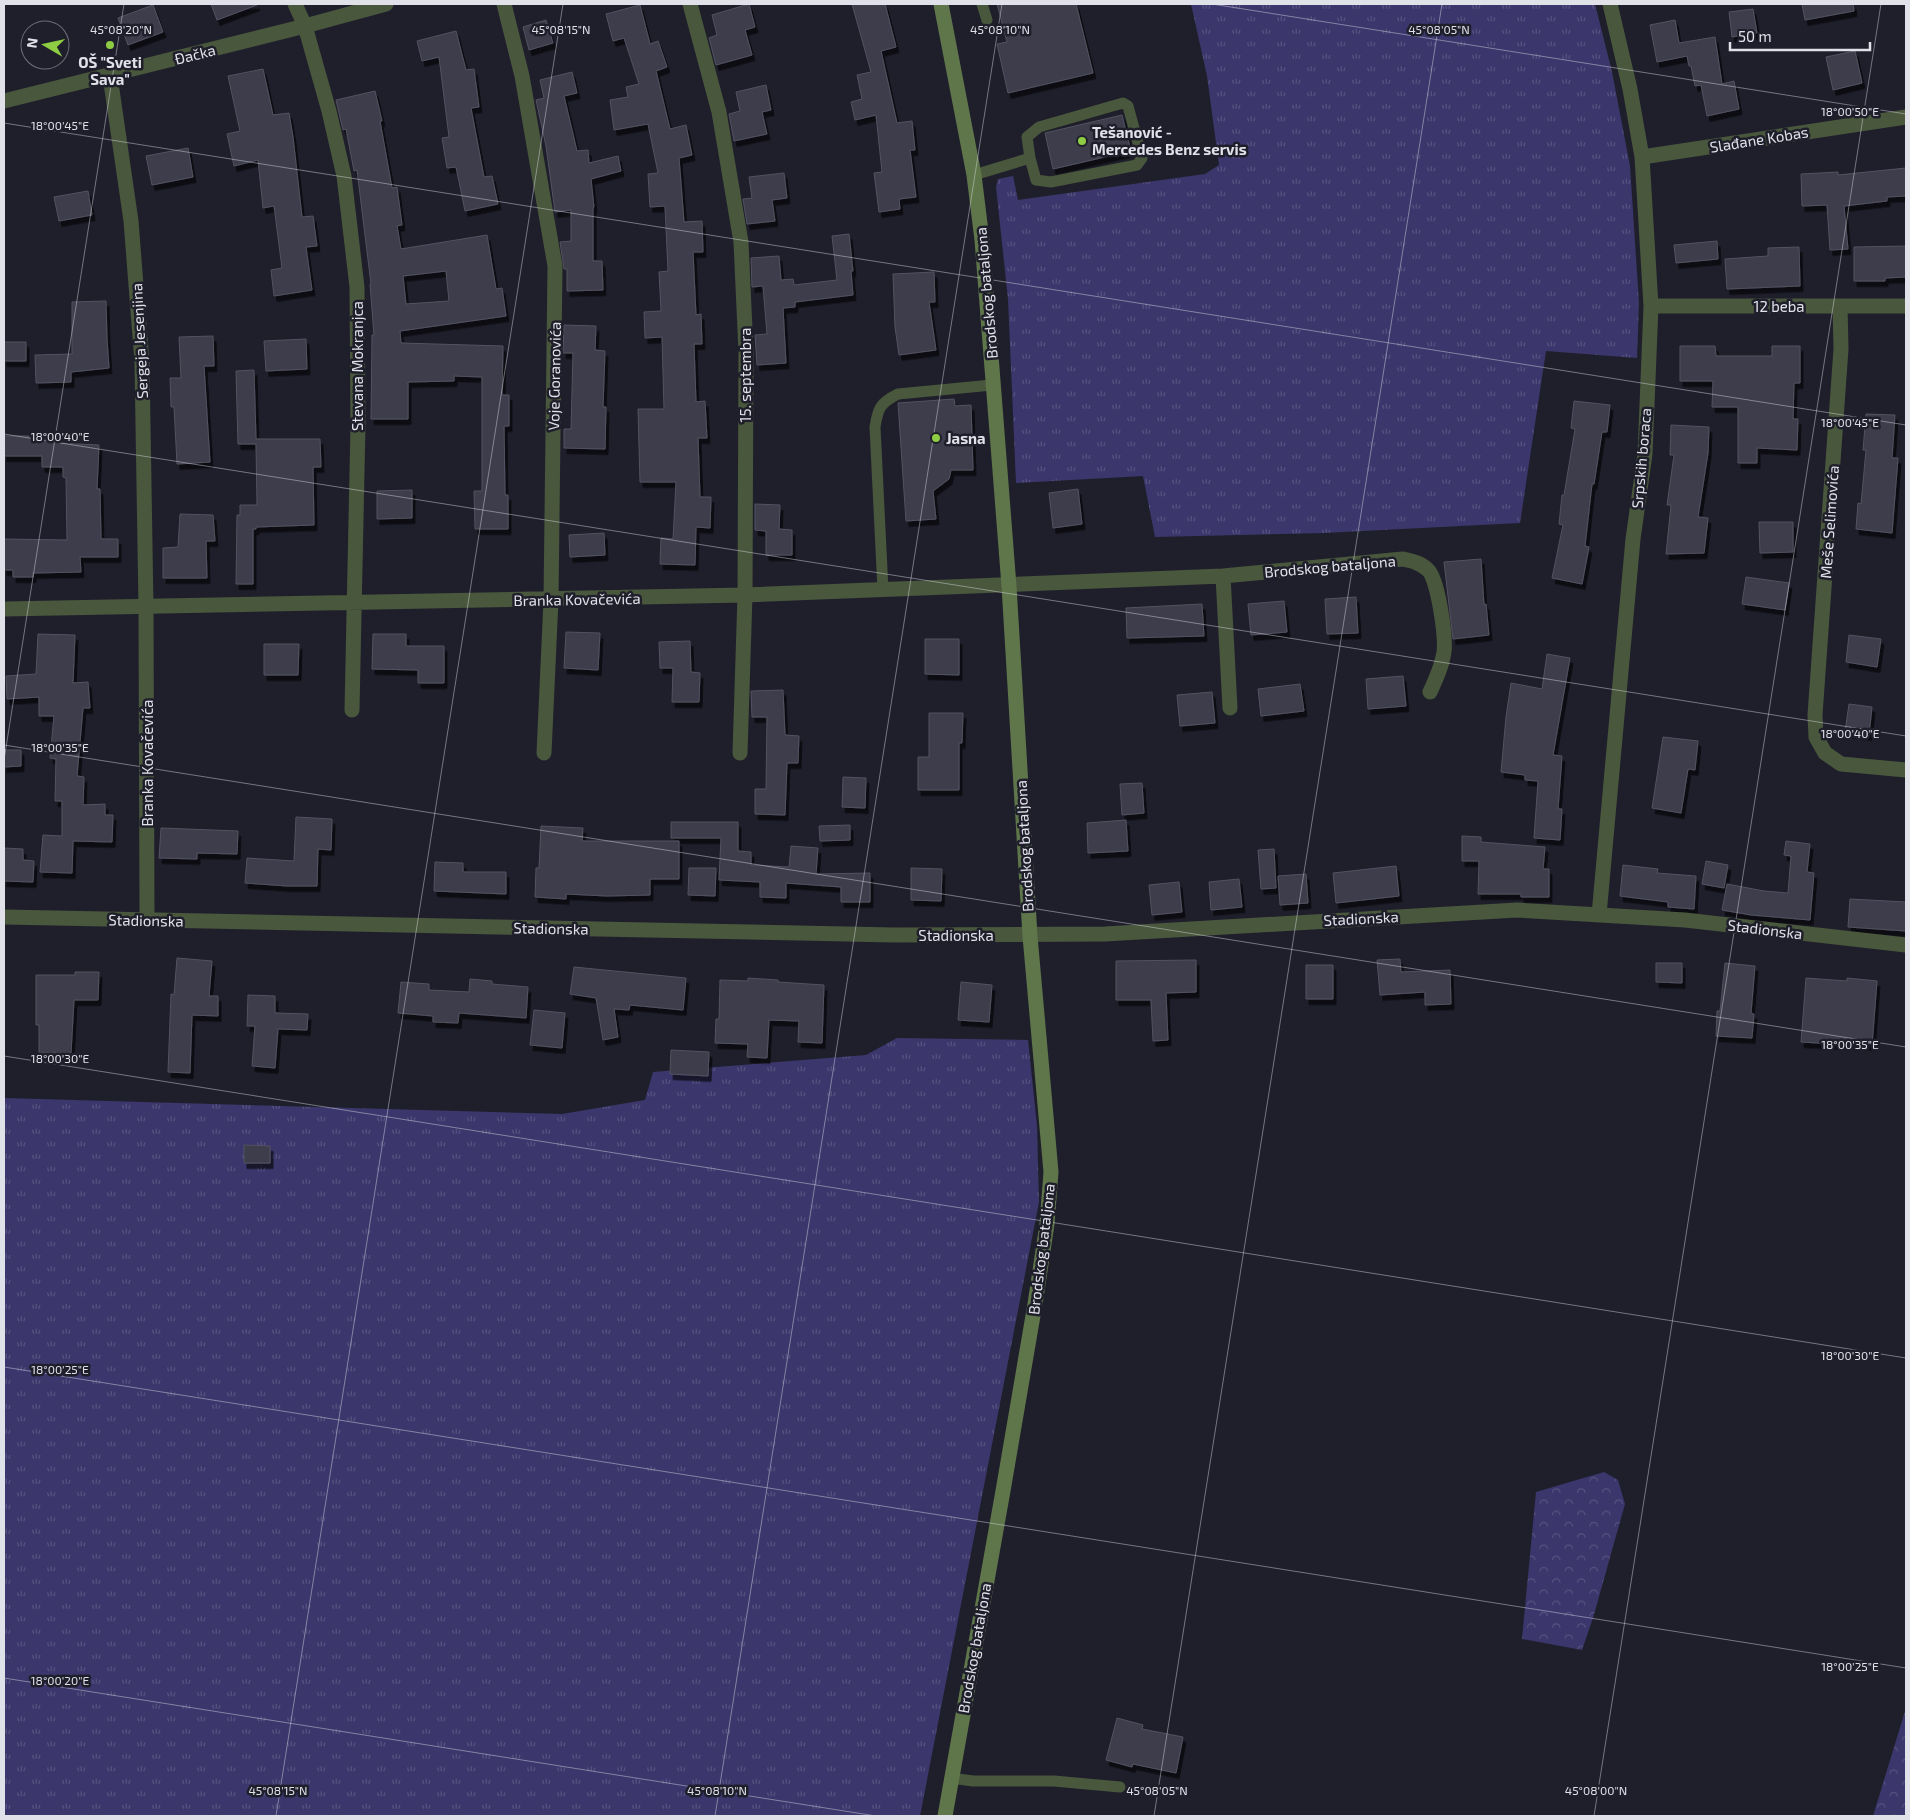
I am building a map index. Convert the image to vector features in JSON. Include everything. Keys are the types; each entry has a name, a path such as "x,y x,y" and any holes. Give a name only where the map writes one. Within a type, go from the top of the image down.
{"street":[{"name":"Stevana Mokranjca","path":"295,4 305,26 329,110 344,176 357,287 358,425 352,710"},
{"name":"Đačka","path":"4,101 110,76 386,4"},
{"name":"Voje Goranovića","path":"504,4 522,76 556,266 551,600 544,753"},
{"name":"15. septembra","path":"690,4 719,112 741,242 746,352 745,595 740,753"},
{"name":"Brodskog bataljona","path":"941,4 974,174 982,240 1009,586 1030,936 1051,1172 1047,1224 1005,1481 944,1816"},
{"name":"Srpskih boraca","path":"1599,915 1633,539 1645,454 1651,306 1642,157 1630,89 1610,4"},
{"name":"Sergeja Jesenjina","path":"110,76 131,221 141,352 146,607"},
{"name":"Slađane Kobas","path":"1642,157 1906,117"},
{"name":"12 beba","path":"1651,306 1906,306"},
{"name":"Meše Selimovića","path":"1840,306 1841,349 1816,705 1816,737 1825,753 1841,764 1906,770"},
{"name":"Brodskog bataljona","path":"1009,586 1223,576 1403,560 1416,562 1429,570 1438,590 1444,650 1440,668 1430,692"},
{"path":"1223,576 1230,708"},
{"name":"Branka Kovačevića","path":"4,610 551,600 1009,586"},
{"name":"Branka Kovačevića","path":"146,607 147,919"},
{"name":"Stadionska","path":"4,917 894,935 1030,936 1105,934 1517,910 1685,920 1906,945"}],"lane":[{"path":"982,4 987,20"},
{"path":"1123,103 1128,106 1142,158 1137,165 1051,182 1036,180 1030,158 1027,137 1039,127 1123,103"},
{"path":"974,174 1030,158"},
{"path":"883,590 875,428 878,408 898,394 992,385"},
{"path":"952,1778 973,1781 1054,1781 1120,1788"}],"green space":[{"path":"1191,4 1595,4 1612,72 1630,166 1639,303 1637,358 1546,351 1520,523 1323,533 1155,537 1143,476 1016,483 1008,299 996,187 998,179 1013,176 1018,200 1205,174 1219,165 1207,76"},
{"path":"897,1038 1028,1040 1037,1126 1039,1202 920,1816 4,1816 4,1098 562,1114 645,1100 653,1072 866,1055"},
{"path":"1604,1472 1618,1480 1625,1504 1593,1618 1582,1650 1522,1639 1536,1492"},
{"path":"1906,1708 1906,1816 1873,1816"}],"building":[{"path":"211,4 257,4 257,5 217,20"},
{"path":"749,4 755,27 745,30 752,55 716,65 709,38 717,35 712,15"},
{"path":"852,4 885,4 896,47 881,51 897,123 912,121 915,150 910,150 916,197 899,199 900,209 879,212 874,173 882,172 876,115 855,120 851,102 862,99 857,75 871,72"},
{"path":"997,4 1076,4 1093,73 1008,93 997,44 1007,42"},
{"path":"1802,4 1853,4 1854,11 1805,20"},
{"path":"153,5 163,32 128,45 118,18"},
{"path":"640,5 650,44 658,41 667,67 656,71 670,129 686,125 692,155 679,158 684,222 702,221 703,252 693,252 696,315 701,314 702,344 694,344 696,402 705,401 707,438 698,438 700,497 711,497 710,528 696,527 695,565 660,564 661,538 673,539 676,482 640,482 638,409 664,409 662,337 645,338 644,312 661,311 659,272 668,271 665,206 650,207 648,174 658,173 648,124 614,130 610,100 628,97 626,87 639,84 624,38 613,41 606,14"},
{"path":"1753,9 1757,33 1732,37 1729,12"},
{"path":"546,20 553,43 529,50 523,27"},
{"path":"1675,20 1679,43 1715,37 1722,84 1734,81 1739,109 1707,116 1701,85 1695,86 1687,56 1657,62 1650,25"},
{"path":"456,31 466,70 474,69 479,107 471,108 484,177 492,176 498,204 465,211 456,167 447,168 442,138 449,137 439,57 422,61 417,41"},
{"path":"1855,51 1862,83 1833,90 1826,57"},
{"path":"263,69 273,115 289,113 302,217 313,216 317,246 306,247 312,290 274,296 271,270 282,268 274,206 263,208 258,160 234,166 227,134 240,131 228,76"},
{"path":"572,72 577,93 564,96 577,151 588,150 589,163 618,156 621,171 591,179 594,207 593,261 602,261 603,290 567,291 567,269 564,269 560,242 571,241 571,210 555,212 546,146 536,100 544,98 540,80"},
{"path":"766,85 771,110 762,112 767,134 734,141 729,114 740,111 736,92"},
{"path":"375,91 382,121 380,121 392,188 397,187 402,225 397,226 401,249 487,235 496,289 502,288 506,316 400,331 401,343 503,346 502,395 509,395 509,426 504,426 505,495 508,495 508,529 475,529 474,491 482,491 482,377 454,376 454,381 408,382 408,419 371,419 372,335 374,335 371,284 357,170 354,171 346,129 343,130 336,100","holes":["446,271 449,301 406,304 403,276"]},
{"path":"1122,115 1131,151 1053,169 1045,133"},
{"path":"188,148 193,177 152,185 146,156"},
{"path":"1906,168 1906,196 1887,197 1887,201 1844,206 1848,249 1830,250 1827,205 1802,206 1801,174 1838,172 1838,175"},
{"path":"784,173 787,198 772,200 775,221 747,224 743,199 752,198 749,177"},
{"path":"88,191 92,215 59,221 54,197"},
{"path":"849,234 853,271 851,271 853,295 795,302 795,307 783,308 786,363 757,365 755,335 767,334 763,286 752,287 751,258 779,256 781,280 793,279 794,285 837,280 832,236"},
{"path":"1717,241 1718,259 1676,263 1674,245"},
{"path":"1906,246 1906,277 1885,278 1885,281 1854,281 1854,247"},
{"path":"1799,247 1800,286 1727,289 1725,259 1768,256 1768,248"},
{"path":"934,272 935,302 929,302 936,350 899,355 895,327 893,274"},
{"path":"106,301 109,368 71,372 71,382 36,383 35,355 72,354 72,302"},
{"path":"564,325 596,326 595,350 605,351 603,407 606,407 605,449 564,448 564,429 571,429 573,353 563,353"},
{"path":"213,336 214,366 204,366 210,462 177,464 174,407 171,407 170,378 181,378 179,337"},
{"path":"306,339 307,369 266,371 264,341"},
{"path":"4,342 26,342 26,361 4,361"},
{"path":"1680,346 1715,346 1716,356 1772,356 1772,346 1800,346 1800,383 1794,383 1793,419 1798,419 1797,450 1757,448 1757,463 1738,463 1738,407 1712,407 1713,381 1680,381"},
{"path":"254,370 256,439 320,439 321,467 313,467 314,525 256,527 256,529 253,529 253,584 236,584 237,515 240,515 240,505 257,505 256,444 238,444 236,371"},
{"name":"Jasna","path":"954,399 955,406 971,405 973,470 951,470 949,479 933,491 936,519 906,521 898,403"},
{"path":"1574,401 1610,405 1607,432 1602,432 1594,484 1592,484 1585,546 1589,547 1582,584 1552,578 1563,525 1559,524 1562,495 1564,495 1575,429 1571,428"},
{"path":"1866,414 1895,415 1892,458 1898,458 1892,533 1856,529 1858,503 1861,504 1866,450 1863,450"},
{"path":"1671,425 1709,427 1708,453 1698,517 1708,518 1704,553 1666,554 1671,505 1667,505 1674,455 1670,455"},
{"path":"4,436 58,436 58,443 99,445 97,489 100,489 101,539 118,539 118,557 80,557 81,572 33,573 33,577 13,577 13,570 4,570 4,539 67,540 66,478 63,477 63,467 42,467 42,456 4,456"},
{"path":"1078,489 1082,524 1053,528 1049,493"},
{"path":"412,490 412,518 377,519 377,491"},
{"path":"755,504 780,505 779,529 792,530 792,555 766,555 766,531 755,530"},
{"path":"180,514 213,515 215,541 206,541 207,578 163,578 163,548 178,547"},
{"path":"1759,522 1793,522 1793,552 1760,553"},
{"path":"604,533 605,555 570,557 569,535"},
{"path":"1481,559 1484,605 1486,604 1489,635 1453,639 1444,562"},
{"path":"1746,577 1789,583 1785,610 1742,604"},
{"path":"1356,597 1358,633 1327,634 1325,599"},
{"path":"1284,601 1287,632 1251,635 1248,604"},
{"path":"1202,604 1204,636 1127,638 1126,608"},
{"path":"566,632 600,633 598,670 564,668"},
{"path":"38,634 75,635 73,683 88,682 90,708 83,708 77,776 84,777 83,805 105,804 105,815 113,815 112,842 73,841 72,873 40,872 43,835 62,836 62,801 55,801 56,759 50,758 54,716 39,716 39,697 7,699 6,676 36,674"},
{"path":"373,634 406,634 406,646 444,646 444,683 418,683 418,670 372,669"},
{"path":"1849,635 1881,639 1877,667 1846,662"},
{"path":"925,639 959,639 959,675 925,674"},
{"path":"690,641 691,672 700,673 699,702 672,702 673,668 660,668 659,642"},
{"path":"264,644 299,644 298,675 264,675"},
{"path":"1547,654 1570,658 1553,755 1562,756 1558,809 1562,809 1560,840 1534,838 1538,781 1525,780 1525,775 1501,772 1511,683 1542,689"},
{"path":"1403,676 1406,706 1368,709 1366,679"},
{"path":"1300,684 1304,711 1261,716 1258,689"},
{"path":"783,690 785,735 799,736 798,763 787,763 785,815 755,814 755,789 766,789 767,717 752,717 751,691"},
{"path":"1212,692 1215,723 1180,726 1177,695"},
{"path":"1849,704 1872,707 1869,735 1845,732"},
{"path":"929,713 963,713 962,743 959,743 959,790 918,790 918,757 929,757"},
{"path":"1663,737 1698,741 1695,770 1688,769 1681,813 1652,808"},
{"path":"4,750 21,750 21,766 4,767"},
{"path":"843,777 866,778 865,808 842,807"},
{"path":"1142,783 1144,813 1122,815 1120,784"},
{"path":"296,817 332,819 331,850 318,849 317,886 245,883 247,858 294,861"},
{"path":"1126,820 1128,851 1088,853 1087,823"},
{"path":"671,822 738,822 738,851 751,852 751,865 789,867 791,846 818,848 816,874 870,873 870,902 841,902 841,887 786,883 786,898 760,897 760,882 719,880 721,838 671,838"},
{"path":"850,825 850,840 820,841 819,826"},
{"path":"541,826 583,828 582,841 679,841 679,879 650,879 650,895 607,896 566,894 566,899 535,897 536,868 539,868"},
{"path":"161,828 238,831 237,854 197,853 197,859 159,858"},
{"path":"1462,836 1481,837 1481,842 1545,847 1543,869 1549,869 1549,897 1521,897 1521,894 1478,894 1479,861 1462,861"},
{"path":"1786,841 1810,844 1807,872 1814,873 1810,920 1751,915 1722,910 1727,884 1764,891 1788,893 1791,856 1784,855"},
{"path":"4,848 23,849 23,860 34,861 33,882 4,881"},
{"path":"1274,849 1276,888 1261,889 1258,850"},
{"path":"1706,861 1728,865 1724,888 1702,884"},
{"path":"435,862 463,863 463,872 506,872 506,894 434,891"},
{"path":"1623,865 1658,869 1657,873 1696,876 1694,909 1668,907 1668,902 1620,896"},
{"path":"1396,866 1399,896 1336,903 1333,873"},
{"path":"689,868 716,868 715,896 688,895"},
{"path":"911,868 942,869 941,901 911,900"},
{"path":"1306,874 1308,903 1280,905 1278,876"},
{"path":"1239,879 1242,907 1211,910 1209,882"},
{"path":"1179,882 1182,912 1152,915 1149,885"},
{"path":"1850,899 1906,902 1906,931 1848,927"},
{"path":"177,958 212,961 209,996 218,996 218,1016 192,1015 190,1073 168,1072 171,994 174,995"},
{"path":"1400,959 1401,972 1450,970 1451,1004 1425,1005 1425,992 1380,995 1377,960"},
{"path":"1196,960 1196,992 1166,993 1168,1040 1153,1041 1151,1000 1116,1000 1116,961"},
{"path":"1656,963 1682,963 1682,983 1656,982"},
{"path":"1725,963 1755,966 1751,1013 1754,1014 1752,1038 1716,1036 1717,1011 1720,1011"},
{"path":"1306,965 1333,965 1333,999 1306,999"},
{"path":"574,967 686,978 683,1010 630,1005 629,1010 614,1009 618,1037 603,1040 596,998 570,994"},
{"path":"75,972 99,972 98,1000 74,1000 71,1053 39,1053 39,1025 36,1025 36,975 75,975"},
{"path":"748,978 824,985 822,1043 798,1042 799,1021 769,1020 767,1058 747,1057 748,1044 715,1043 716,1019 719,1019 720,980 748,981"},
{"path":"1806,978 1847,981 1847,978 1877,981 1872,1045 1801,1042"},
{"path":"470,979 492,981 492,984 528,987 526,1018 459,1013 458,1023 433,1022 433,1016 398,1013 401,982 429,984 429,990 469,992"},
{"path":"961,982 992,985 989,1022 958,1020"},
{"path":"248,995 275,996 275,1013 308,1014 307,1030 278,1029 275,1068 252,1066 255,1026 247,1026"},
{"path":"534,1010 565,1013 562,1048 530,1045"},
{"path":"671,1050 709,1052 708,1076 670,1074"},
{"path":"244,1145 270,1146 270,1163 244,1163"},
{"path":"1117,1718 1143,1725 1142,1729 1183,1737 1176,1773 1133,1764 1132,1767 1106,1760"}],"place":[{"name":"OŠ \"Sveti Sava\"","path":"110,45"},
{"name":"Tešanović - Mercedes Benz servis","path":"1082,141"},
{"name":"Jasna","path":"936,438"}]}
